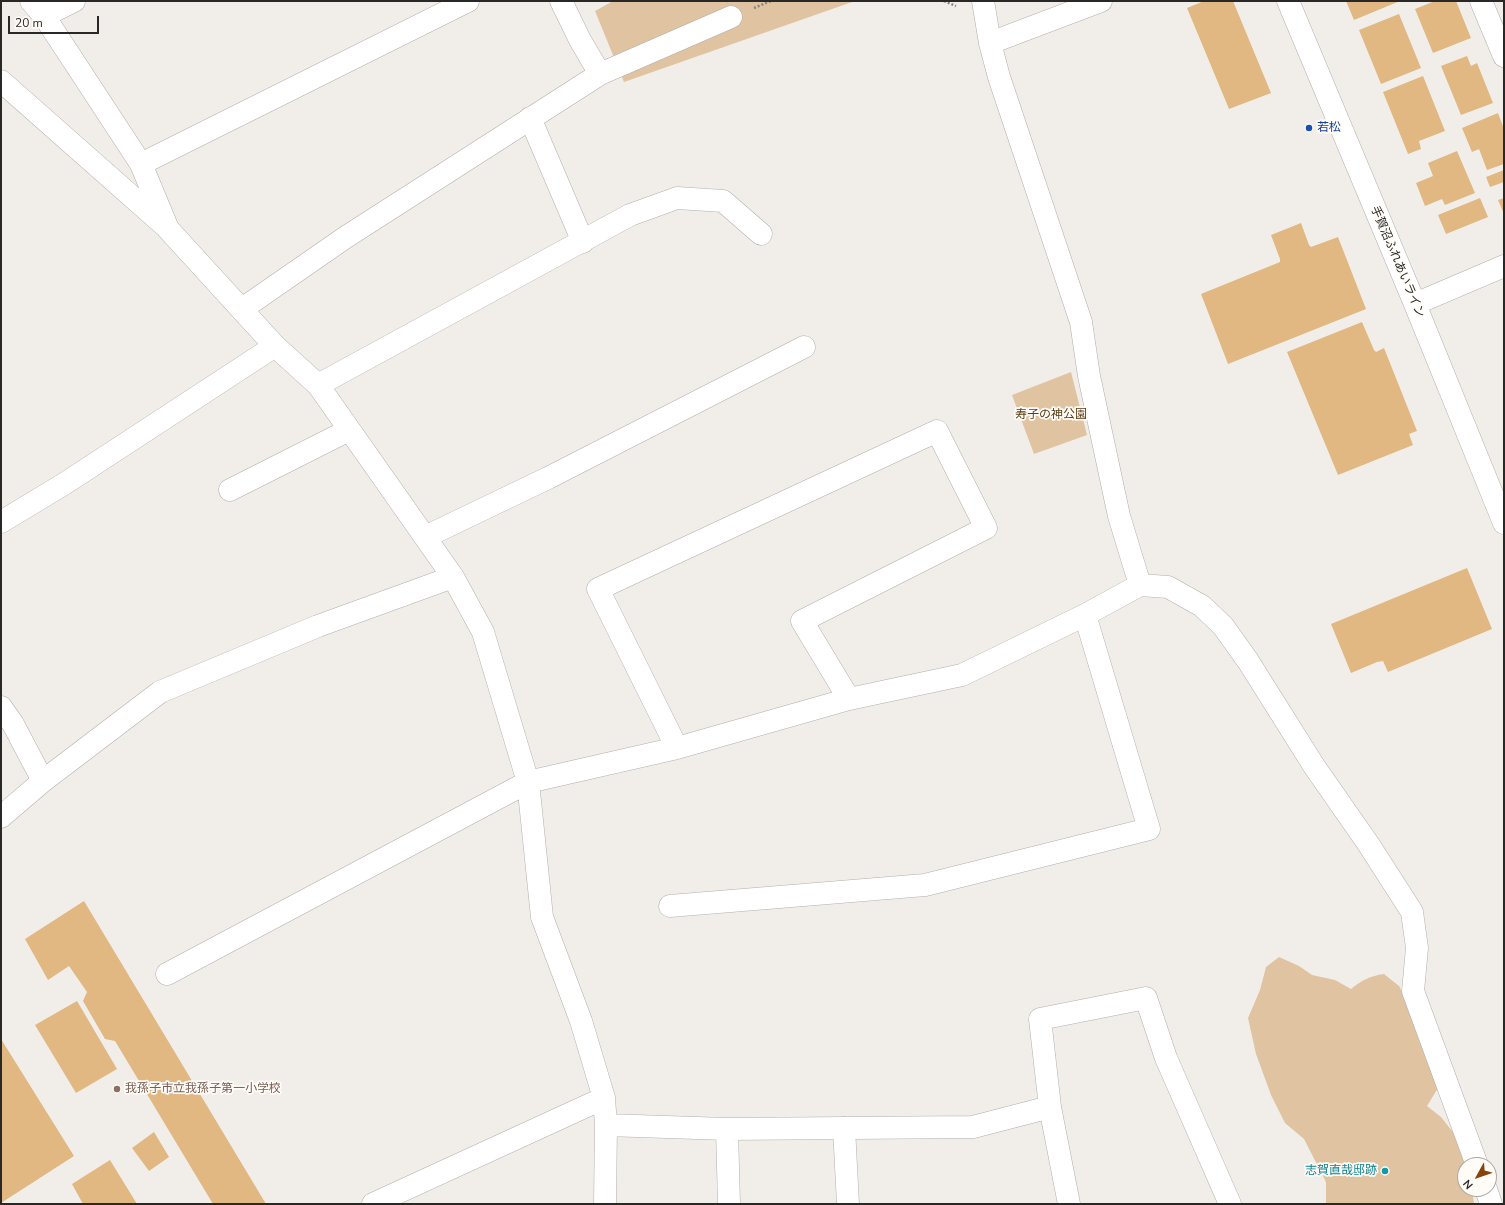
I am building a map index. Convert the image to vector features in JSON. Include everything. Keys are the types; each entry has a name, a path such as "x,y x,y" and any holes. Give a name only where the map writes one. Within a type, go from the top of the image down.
{"street":[{"path":"74,1 37,8 141,164 168,229"},
{"path":"141,164 468,1"},
{"path":"561,1 580,40 600,74"},
{"path":"983,1 990,43 999,77 1082,322 1089,376 1119,516 1140,585"},
{"path":"990,43 1101,1"},
{"name":"手賀沼ふれあいライン","path":"1288,1 1415,304 1504,523"},
{"path":"1481,1 1504,56"},
{"path":"242,309 346,237 600,74 732,17"},
{"path":"2,84 168,229 275,346 318,385 453,577 483,632 528,782 542,918 581,1021 604,1098 606,1125 605,1204"},
{"path":"530,118 583,242"},
{"path":"318,385 583,242 630,215 677,198 723,201 761,234"},
{"path":"1415,304 1504,266"},
{"path":"1,522 64,484 275,346"},
{"path":"425,537 548,478 804,348"},
{"path":"230,490 349,430"},
{"path":"677,748 598,589 937,431 986,528 802,621 849,699"},
{"path":"1,817 43,781 160,692 318,626 453,577"},
{"path":"167,974 528,782 677,748 849,699 962,675 1085,615 1140,585 1168,587 1202,606 1223,626 1248,661 1314,766 1369,845 1412,912 1417,948 1413,991 1474,1157"},
{"path":"670,906 925,885 1149,829 1085,615"},
{"path":"1,707 13,724 43,781"},
{"path":"1069,1204 1050,1107 1040,1019 1146,998 1166,1058 1223,1202"},
{"path":"373,1204 604,1098"},
{"path":"606,1125 726,1129 973,1127 1050,1107"},
{"path":"844,1128 848,1204"},
{"path":"726,1129 729,1204"}],"green space":[{"path":"613,1 855,1 624,82 595,11"},
{"name":"寿子の神公園","path":"1071,372 1087,435 1034,454 1012,395"},
{"path":"1279,957 1299,966 1312,975 1335,980 1351,989 1366,979 1384,974 1399,986 1407,1001 1438,1088 1427,1106 1441,1117 1456,1136 1462,1157 1457,1157 1457,1197 1473,1197 1474,1204 1326,1204 1326,1182 1304,1139 1285,1123 1271,1095 1256,1054 1248,1018 1260,990 1266,967"}],"building":[{"path":"1204,1 1233,1 1271,93 1229,109 1187,8"},
{"path":"1346,1 1400,1 1354,20"},
{"path":"1435,1 1456,1 1471,38 1433,53 1415,9"},
{"path":"1399,14 1421,68 1381,84 1359,30"},
{"path":"1467,56 1471,66 1477,63 1493,103 1461,115 1441,66"},
{"path":"1423,76 1445,131 1419,141 1421,149 1408,154 1383,92"},
{"path":"1498,113 1504,129 1504,164 1487,170 1479,149 1472,152 1462,128"},
{"path":"1457,151 1475,193 1445,205 1442,199 1425,206 1416,183 1433,176 1428,163"},
{"path":"1504,170 1504,182 1490,187 1486,177"},
{"path":"1480,198 1488,217 1446,234 1438,215"},
{"path":"1504,198 1504,214 1498,200"},
{"path":"1301,223 1311,247 1338,237 1366,309 1228,364 1201,294 1280,262 1271,235"},
{"path":"1362,322 1374,350 1376,352 1384,348 1417,431 1409,434 1413,445 1338,475 1287,352"},
{"path":"1467,568 1492,629 1388,672 1383,661 1351,673 1331,624"},
{"path":"84,901 266,1204 213,1204 115,1041 105,1039 83,1001 87,992 69,966 48,980 25,939"},
{"path":"77,1001 117,1069 76,1093 35,1025"},
{"path":"1,1039 74,1156 1,1203"},
{"path":"154,1132 169,1157 149,1171 132,1148"},
{"path":"110,1160 137,1204 83,1204 72,1184"}],"place":[{"name":"若松","path":"1309,128"},
{"name":"我孫子市立我孫子第一小学校","path":"117,1089"},
{"name":"志賀直哉邸跡","path":"1385,1171"}]}
